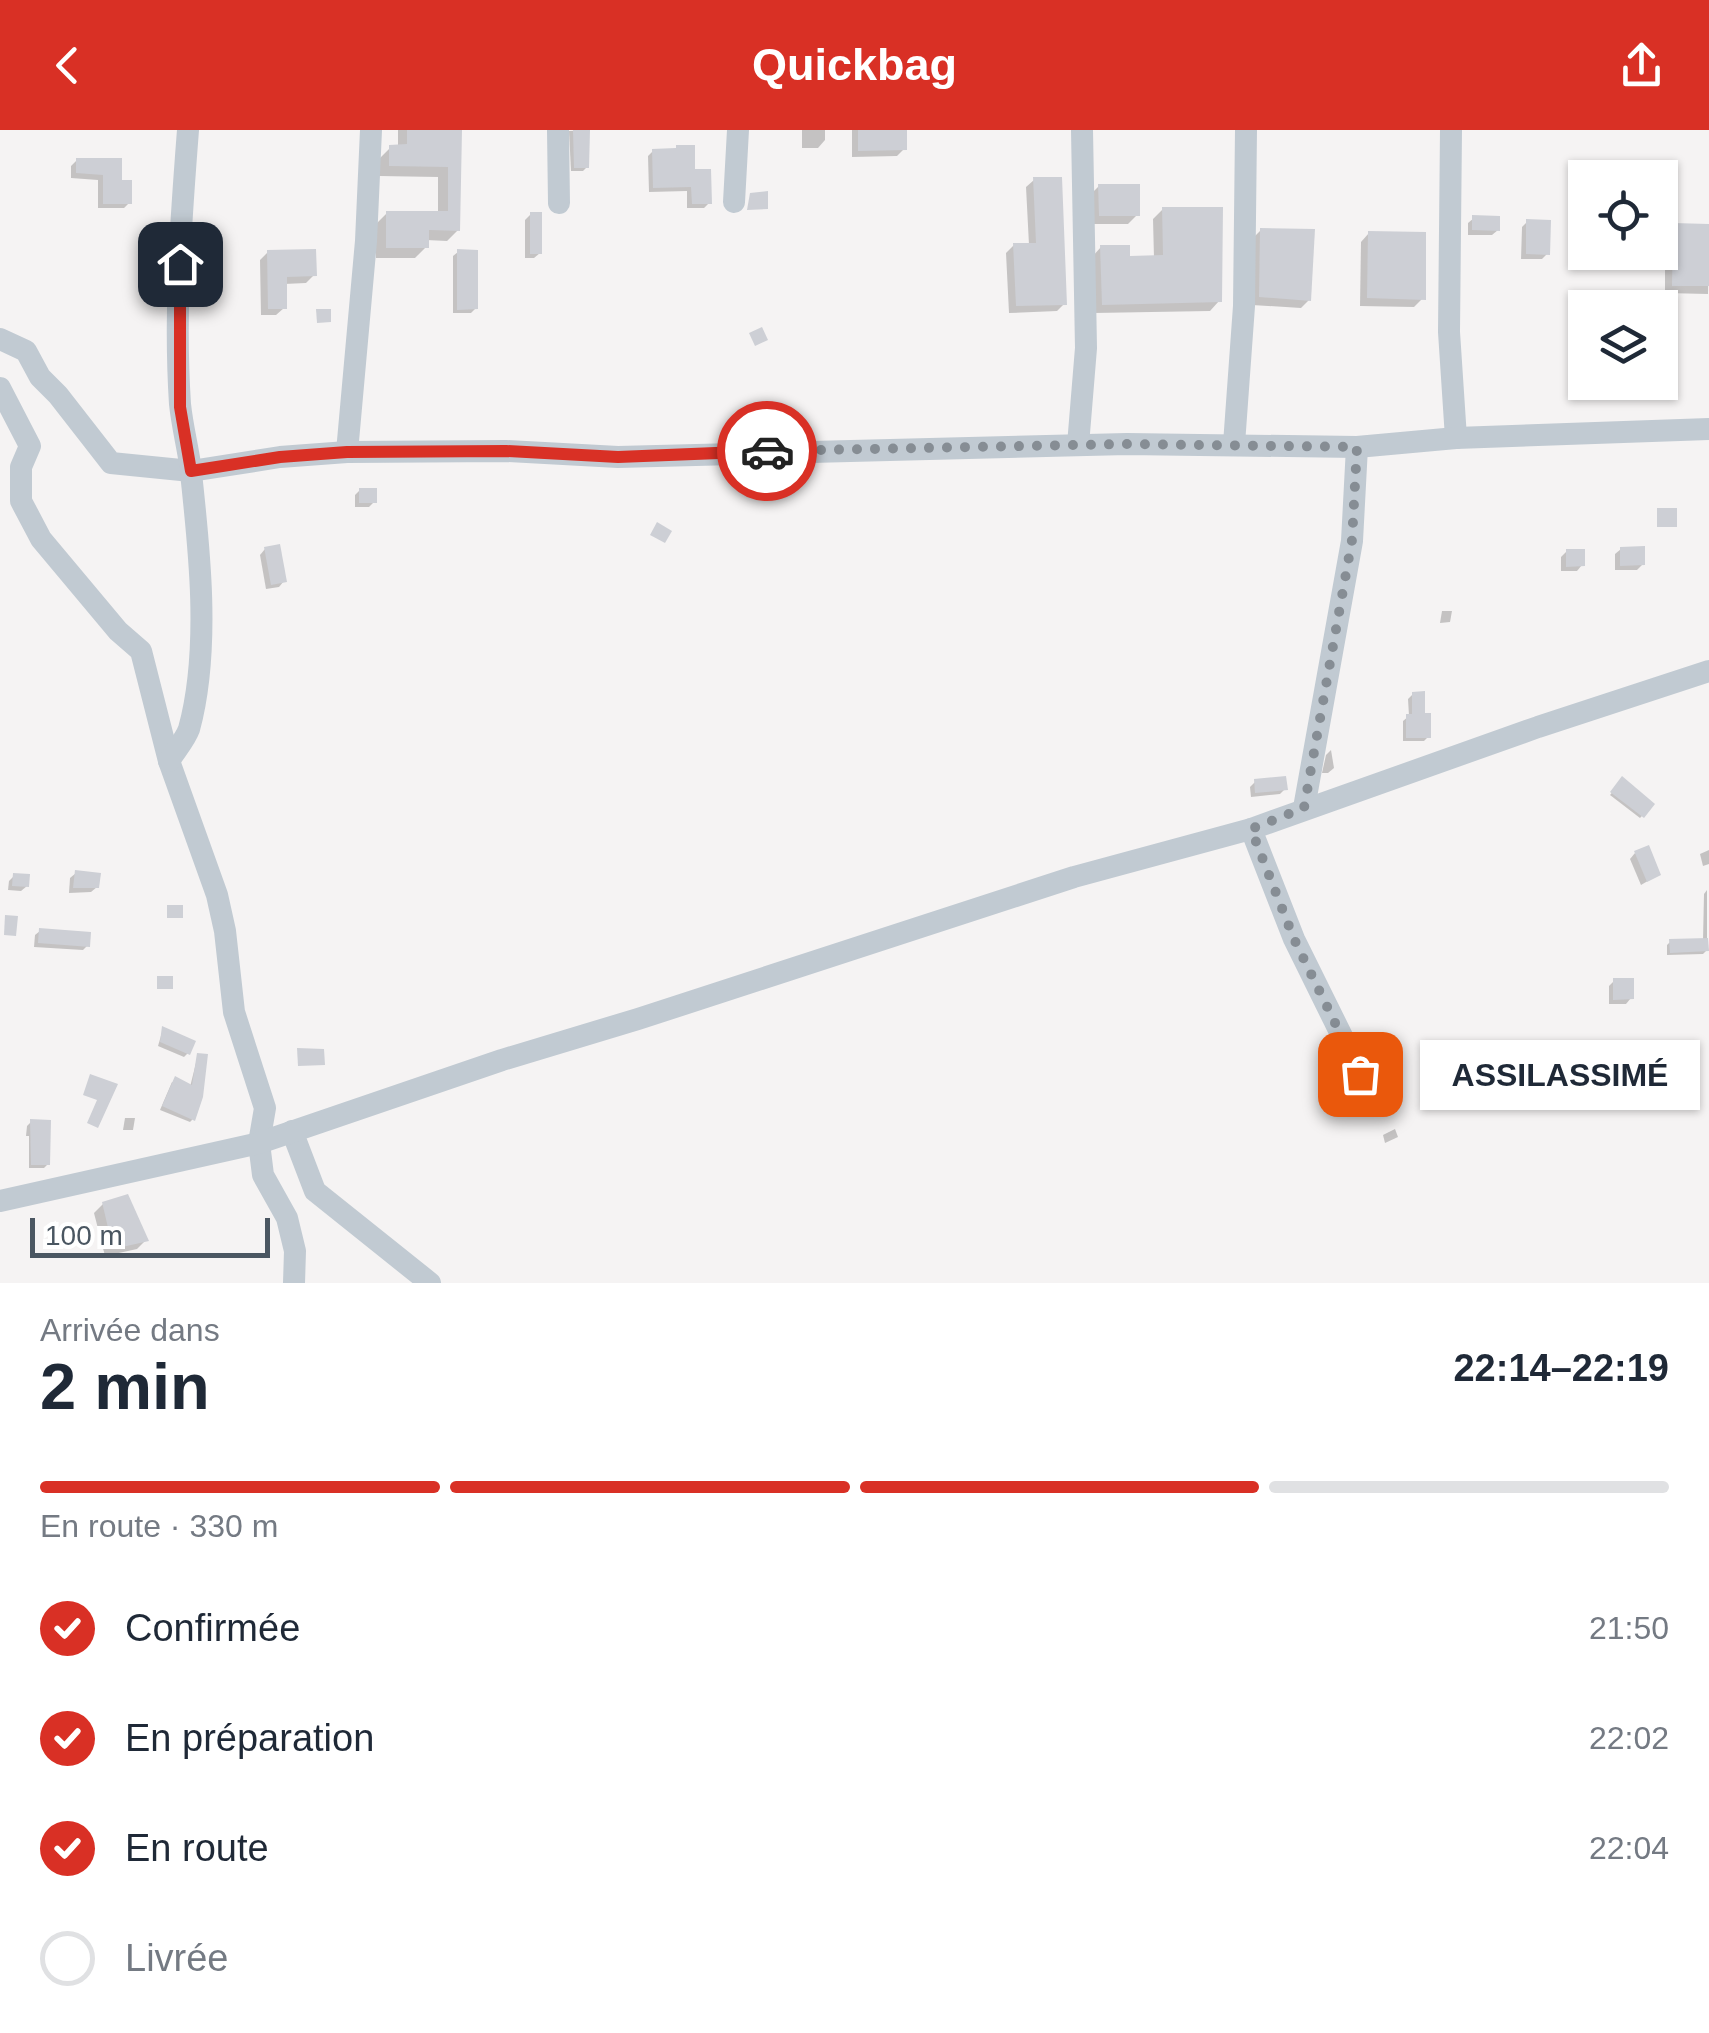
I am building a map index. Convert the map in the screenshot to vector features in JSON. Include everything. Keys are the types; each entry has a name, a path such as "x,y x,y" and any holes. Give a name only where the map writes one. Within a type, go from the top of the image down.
{"street":[{"path":"169,761 188,732 200,659 191,471 180,407 180,235 188,130"},
{"path":"347,452 366,241 371,130"},
{"path":"558,130 559,202"},
{"path":"734,202 738,130"},
{"path":"1078,445 1086,348 1082,130"},
{"path":"1234,444 1244,306 1246,130"},
{"path":"1451,130 1449,332 1456,438"},
{"path":"0,339 26,351 40,378 58,394 111,464 191,471 280,457 347,452 506,451 618,457 1078,445 1357,447 1456,438 1709,429"},
{"path":"0,388 30,446 10,503 118,631 141,651 169,761 189,824 206,861 226,931 234,1012 265,1108 259,1143 263,1175 291,1234 294,1283"},
{"path":"1304,808 1352,540 1357,447"},
{"path":"0,1201 259,1143 502,1060 714,995 1074,876 1251,829 1709,671"},
{"path":"1251,829 1294,939 1373,1099"},
{"path":"292,1131 315,1192 430,1283"}],"building":[{"path":"407,130 462,130 460,231 429,230 429,248 386,248 386,211 448,211 448,167 389,166 389,145 407,144"},
{"path":"573,130 590,130 589,168 574,168"},
{"path":"858,130 907,130 907,150 858,151"},
{"path":"695,145 695,169 711,169 712,204 692,204 691,187 653,188 652,149"},
{"path":"76,158 122,158 122,180 132,180 132,204 103,204 103,175 76,173"},
{"path":"1033,177 1062,177 1067,305 1016,306 1013,243 1036,243"},
{"path":"1098,184 1140,184 1140,216 1099,216"},
{"path":"768,191 768,209 747,210 750,193"},
{"path":"1162,207 1223,207 1222,302 1102,305 1100,245 1130,245 1130,256 1163,255"},
{"path":"530,212 542,212 542,254 530,254"},
{"path":"1472,215 1500,216 1500,231 1472,230"},
{"path":"1526,219 1551,220 1550,255 1526,254"},
{"path":"1678,223 1709,224 1709,286 1672,286 1672,270 1678,270"},
{"path":"1260,228 1315,229 1311,301 1259,297"},
{"path":"1368,231 1426,232 1426,300 1367,298"},
{"path":"316,249 317,276 287,277 287,309 268,309 267,250"},
{"path":"457,249 478,250 478,309 457,310"},
{"path":"316,309 331,309 331,322 317,323"},
{"path":"762,327 768,340 755,346 749,333"},
{"path":"359,488 377,488 377,503 359,503"},
{"path":"1657,508 1677,508 1677,527 1657,527"},
{"path":"657,522 672,531 665,543 650,535"},
{"path":"280,544 287,582 271,585 264,547"},
{"path":"1645,546 1645,565 1620,566 1620,547"},
{"path":"1566,549 1585,549 1585,566 1566,567"},
{"path":"1425,691 1425,713 1431,713 1431,738 1406,738 1406,714 1412,714 1412,692"},
{"path":"1286,776 1288,790 1255,793 1254,779"},
{"path":"1622,776 1655,804 1644,818 1610,792"},
{"path":"1649,845 1661,875 1647,882 1634,851"},
{"path":"75,870 101,873 99,888 73,888"},
{"path":"13,873 30,874 29,887 12,886"},
{"path":"167,905 183,905 183,918 167,918"},
{"path":"5,915 18,916 16,936 4,935"},
{"path":"39,928 91,932 90,947 38,943"},
{"path":"1708,938 1709,951 1670,953 1669,939"},
{"path":"157,976 173,976 173,989 157,989"},
{"path":"1613,978 1634,978 1634,999 1613,1000"},
{"path":"162,1026 196,1041 190,1055 160,1042"},
{"path":"297,1048 324,1049 325,1065 298,1066"},
{"path":"197,1053 208,1054 203,1097 195,1121 162,1106 175,1076 192,1085"},
{"path":"90,1074 118,1084 98,1128 87,1123 97,1100 83,1095"},
{"path":"30,1119 51,1120 50,1165 31,1165"},
{"path":"128,1194 149,1241 113,1249 102,1202"}],"way so far":[{"path":"767,451 1127,444 1357,447 1352,540 1304,808 1251,829 1294,939 1360,1074"}],"place":[{"name":"ASSILASSIMÉ","path":"1360,1074"}],"route":[{"path":"180,264 180,407 191,471 280,457 347,452 506,451 618,457 767,451"}]}
